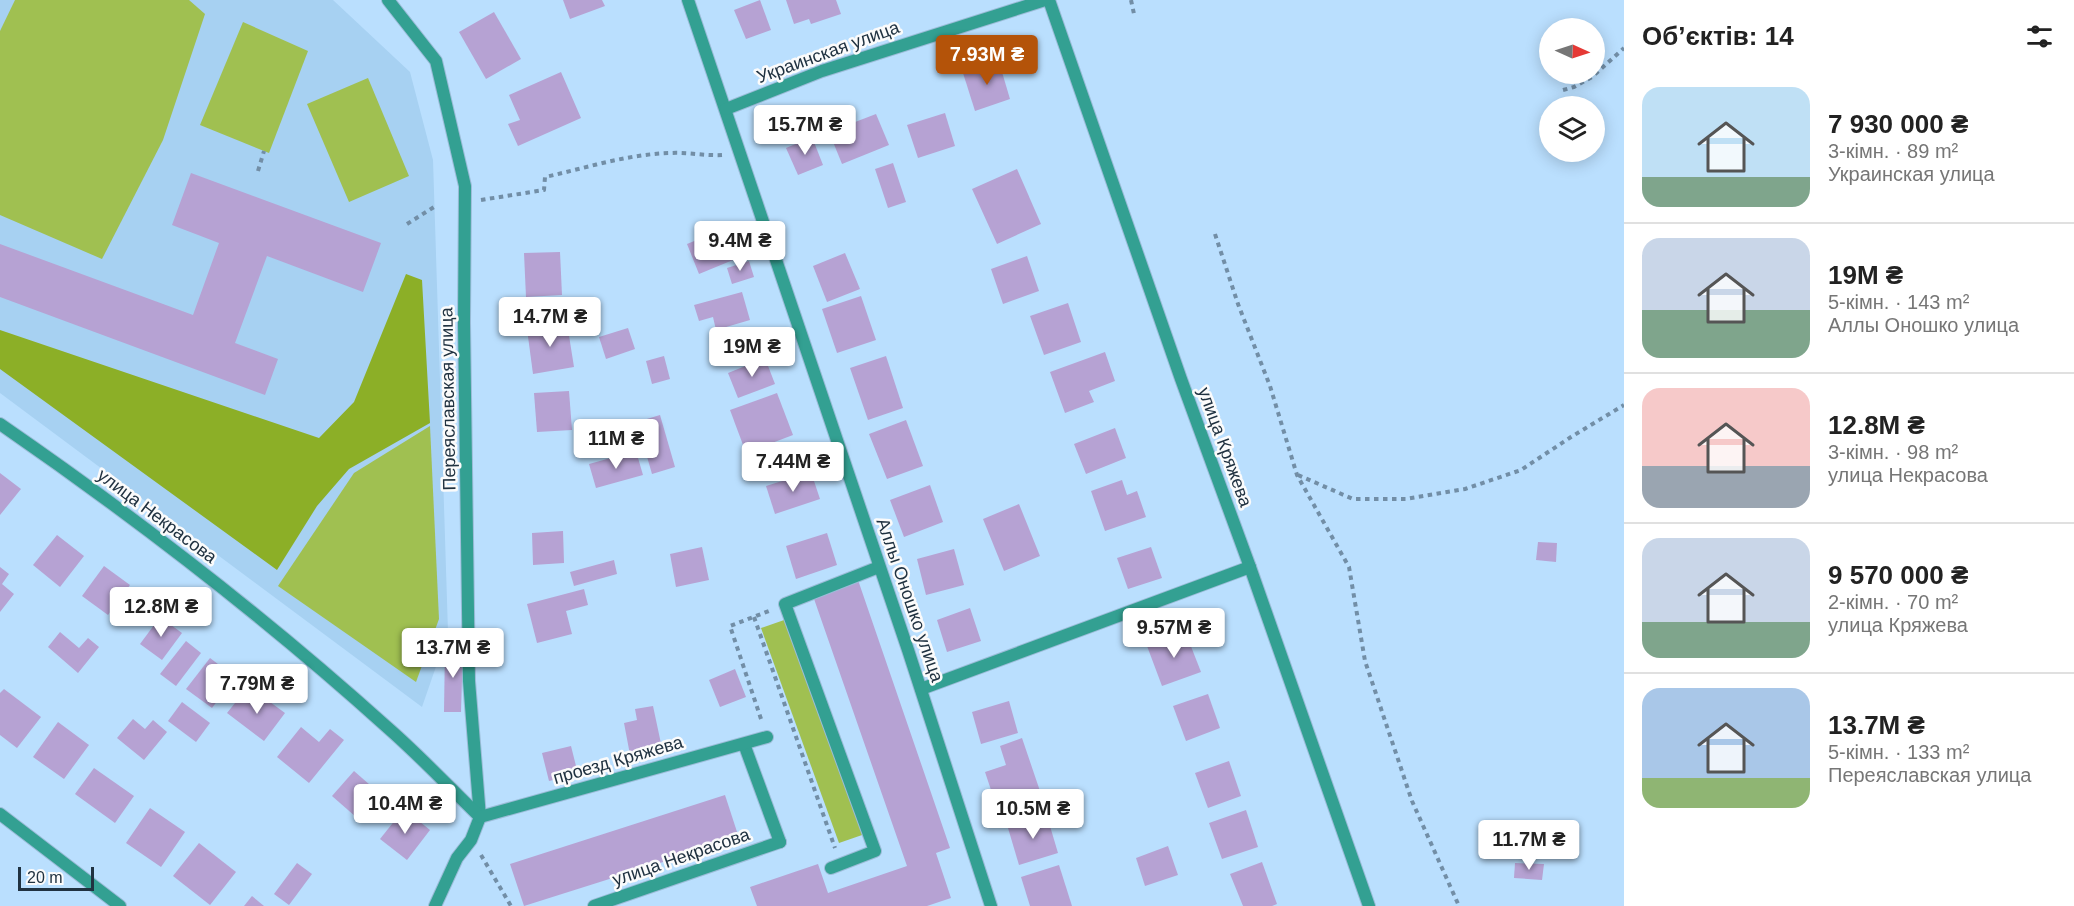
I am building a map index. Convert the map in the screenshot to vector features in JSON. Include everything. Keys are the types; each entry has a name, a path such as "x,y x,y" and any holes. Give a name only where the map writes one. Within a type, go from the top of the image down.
{"street":[{"name":"Переяславская улица","path":"388,0 436,61 465,186 464,323 469,681 480,817"},
{"name":"Аллы Оношко улица","path":"688,0 921,689 991,906"},
{"name":"Украинская улица","path":"726,109 822,70 1047,0"},
{"name":"улица Кряжева","path":"1047,0 1370,906"},
{"name":"улица Некрасова","path":"0,424 69,472 199,570 389,729 480,817"},
{"path":"836,866 875,851 785,604 879,567"},
{"path":"921,689 1250,567"},
{"name":"проезд Кряжева","path":"480,817 767,737"},
{"name":"улица Некрасова","path":"594,906 780,842 744,744"},
{"path":"0,814 120,906"},
{"path":"435,906 457,858 471,840 480,817"}],"path":[{"path":"1131,0 1134,14"},
{"path":"1563,90 1574,87 1592,76 1624,48"},
{"path":"258,171 264,151"},
{"path":"465,202 544,190 545,177 645,155 741,154"},
{"path":"407,224 434,207"},
{"path":"1215,234 1238,304 1270,387 1297,475 1349,567 1365,661 1412,801 1459,906"},
{"path":"1297,475 1353,499 1406,499 1465,489 1521,470 1624,405"},
{"path":"767,737 730,626 785,604"},
{"path":"754,617 836,866"},
{"path":"471,840 511,906"}],"shaded area":[{"path":"0,0 333,0 410,72 433,160 448,632 422,707 0,393"}],"green space":[{"path":"15,0 189,0 205,14 163,140 102,259 0,215 0,31"},
{"path":"243,22 308,51 269,153 200,125"},
{"path":"368,78 409,176 349,202 307,104"},
{"path":"406,274 422,280 430,423 349,469 317,506 277,570 0,369 0,330 319,438 354,402"},
{"path":"430,426 439,619 416,682 278,586 354,473"},
{"path":"787,619 865,834 839,843 761,628"}],"building":[{"path":"563,0 602,0 605,6 570,19"},
{"path":"760,0 771,30 746,39 734,10"},
{"path":"786,0 836,0 841,14 811,24 809,19 794,24"},
{"path":"494,12 521,59 486,79 459,32"},
{"path":"999,62 1010,99 975,111 963,73"},
{"path":"561,72 581,118 518,146 508,124 520,120 509,95"},
{"path":"945,113 955,146 918,158 907,125"},
{"path":"876,114 889,145 842,164 829,132"},
{"path":"812,137 823,165 798,175 786,148"},
{"path":"893,163 906,202 888,208 875,169"},
{"path":"1017,169 1041,224 997,244 972,189"},
{"path":"191,173 381,243 363,292 267,256 235,343 278,359 265,395 0,297 0,244 193,315 219,243 172,225"},
{"path":"721,230 733,260 699,274 687,244"},
{"path":"560,252 562,295 526,297 524,253"},
{"path":"845,253 860,289 827,302 813,266"},
{"path":"1027,256 1039,291 1003,304 991,269"},
{"path":"749,261 754,277 732,284 727,268"},
{"path":"742,292 750,320 716,330 713,317 699,321 694,305"},
{"path":"861,296 876,340 837,353 822,309"},
{"path":"1068,303 1081,342 1044,355 1030,316"},
{"path":"567,323 574,367 533,374 527,329"},
{"path":"628,328 635,349 606,359 599,337"},
{"path":"1105,352 1115,381 1089,391 1094,402 1065,413 1050,372"},
{"path":"664,356 670,379 652,384 646,361"},
{"path":"886,356 903,408 868,420 850,368"},
{"path":"765,358 775,384 738,398 728,373"},
{"path":"569,391 572,430 537,432 534,393"},
{"path":"777,393 793,435 746,453 730,410"},
{"path":"660,415 675,467 652,474 637,422"},
{"path":"906,420 923,466 887,479 869,434"},
{"path":"1115,428 1126,458 1086,474 1074,444"},
{"path":"636,451 643,475 596,488 589,464"},
{"path":"811,472 820,499 775,514 766,486"},
{"path":"0,473 21,489 0,515"},
{"path":"1122,480 1127,495 1137,491 1146,517 1105,531 1091,491"},
{"path":"930,485 943,522 904,537 890,500"},
{"path":"1019,504 1040,556 1004,571 983,519"},
{"path":"563,531 564,563 533,565 532,533"},
{"path":"827,533 837,565 796,579 786,546"},
{"path":"57,535 84,556 60,587 33,565"},
{"path":"1538,542 1557,543 1556,562 1536,560"},
{"path":"702,547 709,580 676,587 670,554"},
{"path":"1151,547 1162,578 1128,589 1117,558"},
{"path":"954,549 964,585 926,595 917,559"},
{"path":"614,560 617,574 574,586 570,572"},
{"path":"104,566 130,585 108,615 82,596"},
{"path":"0,567 9,574 2,584 14,594 0,612"},
{"path":"858,580 950,848 936,853 951,898 927,906 757,906 750,887 818,864 828,893 907,866 813,596"},
{"path":"584,589 588,605 566,611 572,634 537,643 527,604"},
{"path":"970,608 981,641 947,652 937,620"},
{"path":"160,617 182,633 162,660 140,644"},
{"path":"1185,631 1201,672 1162,686 1147,646"},
{"path":"60,632 79,648 88,638 99,647 78,673 48,647"},
{"path":"186,641 201,653 176,686 160,674"},
{"path":"445,647 463,647 461,712 444,712"},
{"path":"210,658 235,677 212,708 186,689"},
{"path":"735,669 746,697 720,707 709,680"},
{"path":"4,689 41,717 17,748 0,735 0,693"},
{"path":"255,691 285,713 264,741 227,713 239,698 246,703"},
{"path":"1208,694 1220,728 1186,741 1173,706"},
{"path":"1009,701 1018,733 981,744 972,712"},
{"path":"182,702 210,723 196,742 168,721"},
{"path":"653,706 663,753 631,760 624,723 637,720 635,709"},
{"path":"133,719 145,729 153,720 167,732 144,760 117,738"},
{"path":"58,722 89,745 64,779 33,757"},
{"path":"301,727 319,742 330,729 344,740 309,783 277,757"},
{"path":"1022,738 1041,794 997,808 985,772 1006,765 1000,746"},
{"path":"571,746 578,774 549,781 542,753"},
{"path":"1229,761 1241,796 1208,808 1195,773"},
{"path":"94,768 134,796 115,823 75,794"},
{"path":"354,771 378,792 356,817 332,796"},
{"path":"725,795 739,838 524,906 510,864"},
{"path":"150,808 185,832 161,867 126,843"},
{"path":"404,809 430,830 407,860 380,839"},
{"path":"1246,810 1258,847 1222,859 1209,823"},
{"path":"1047,816 1058,853 1019,865 1008,828"},
{"path":"199,843 236,872 210,905 173,876"},
{"path":"1168,846 1178,875 1145,886 1136,858"},
{"path":"1262,862 1277,904 1243,906 1230,874"},
{"path":"297,863 312,874 289,905 274,894"},
{"path":"1515,863 1544,864 1542,880 1514,878"},
{"path":"1059,865 1072,906 1030,906 1021,877"},
{"path":"252,896 264,906 244,906"}]}
